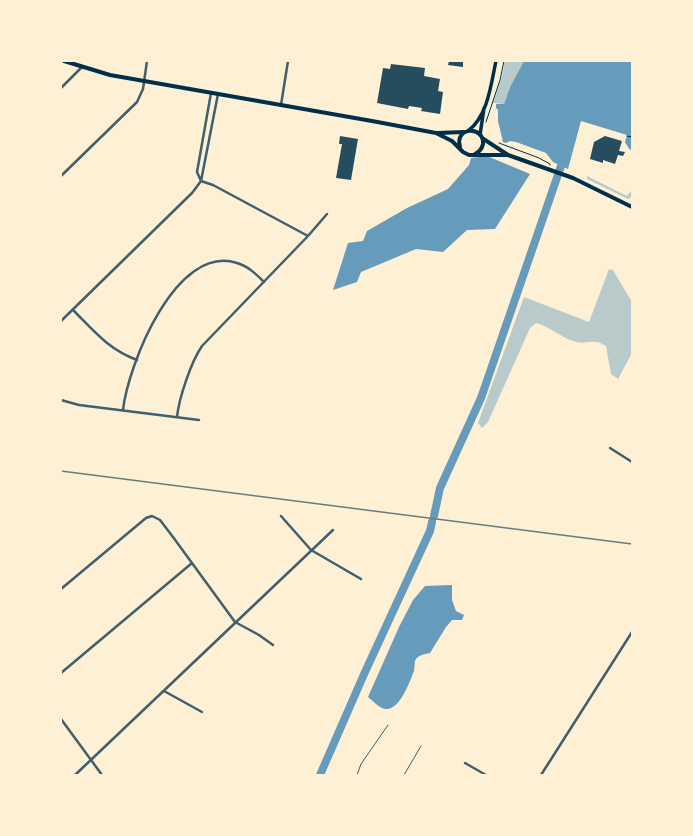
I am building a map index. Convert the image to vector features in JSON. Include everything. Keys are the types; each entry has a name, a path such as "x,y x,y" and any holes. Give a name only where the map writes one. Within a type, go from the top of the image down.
{"main road":[{"path":"64,61 110,75 372,121 436,134 452,141 466,154 508,155"},
{"path":"460,148 459,139 476,123 484,106 496,61"},
{"path":"474,154 479,151 482,146 481,136 484,106"},
{"path":"436,134 473,131 508,155 573,178 632,207"}],"street":[{"path":"61,176 137,102 141,94 148,61"},
{"path":"281,106 288,61"},
{"path":"61,88 82,67"},
{"path":"211,93 197,172 201,181 213,185 308,236"},
{"path":"61,321 192,193 201,181 218,94"},
{"path":"178,417 181,396 200,348 308,236 327,214"},
{"path":"124,410 129,381 159,310 176,288 200,266 213,261 235,262 249,269 264,282"},
{"path":"73,310 111,347 124,355 137,360"},
{"path":"61,400 79,404 199,420"},
{"path":"610,448 632,462"},
{"path":"61,589 146,518 151,516 156,517 160,520 193,563 235,622 259,635 273,645"},
{"path":"281,516 311,550 361,579"},
{"path":"75,775 333,530"},
{"path":"61,673 193,563"},
{"path":"541,775 632,632"},
{"path":"164,691 202,712"},
{"path":"61,719 102,775"},
{"path":"465,763 486,775"}],"lane":[{"path":"358,775 361,764 388,725"},
{"path":"404,775 421,746"}],"path":[{"path":"485,126 500,80 504,61"},
{"path":"627,136 632,138"},
{"path":"496,142 539,158 550,164"}],"shaded area":[{"path":"505,61 524,61 510,87 504,104 493,103 502,76"},
{"path":"587,176 627,196 631,191 632,197 628,199 587,179"},
{"path":"609,269 613,270 632,302 632,353 618,379 611,374 606,346 597,342 581,343 573,341 536,323 530,328 488,422 482,428 478,423 524,297 589,322"}],"water":[{"path":"524,61 632,61 632,149 630,150 625,142 627,135 581,121 568,169 553,162 546,153 516,142 503,142 496,104 504,104 510,87"},
{"path":"487,156 530,174 495,229 467,230 443,252 416,249 361,272 357,282 333,290 348,243 363,241 367,231 407,208 448,189 469,165 471,158"},
{"path":"452,585 452,600 456,611 464,615 462,620 452,620 430,653 416,659 414,671 410,681 404,694 396,705 386,709 381,708 368,697 399,627 413,600 425,586"}],"building":[{"path":"449,61 463,61 463,67 448,65"},
{"path":"391,64 425,68 424,76 440,79 438,91 443,92 440,114 421,111 422,108 409,106 408,109 377,103 383,68 390,69"},
{"path":"340,136 358,139 351,180 336,178 342,144 339,144"},
{"path":"605,136 622,141 619,151 625,152 623,156 618,155 615,164 603,160 603,163 590,159 594,142"}],"waterway":[{"path":"434,516 440,488 481,398 561,166"},
{"path":"320,775 365,672 430,531 432,522"}],"railway":[{"path":"61,471 632,544"}]}
